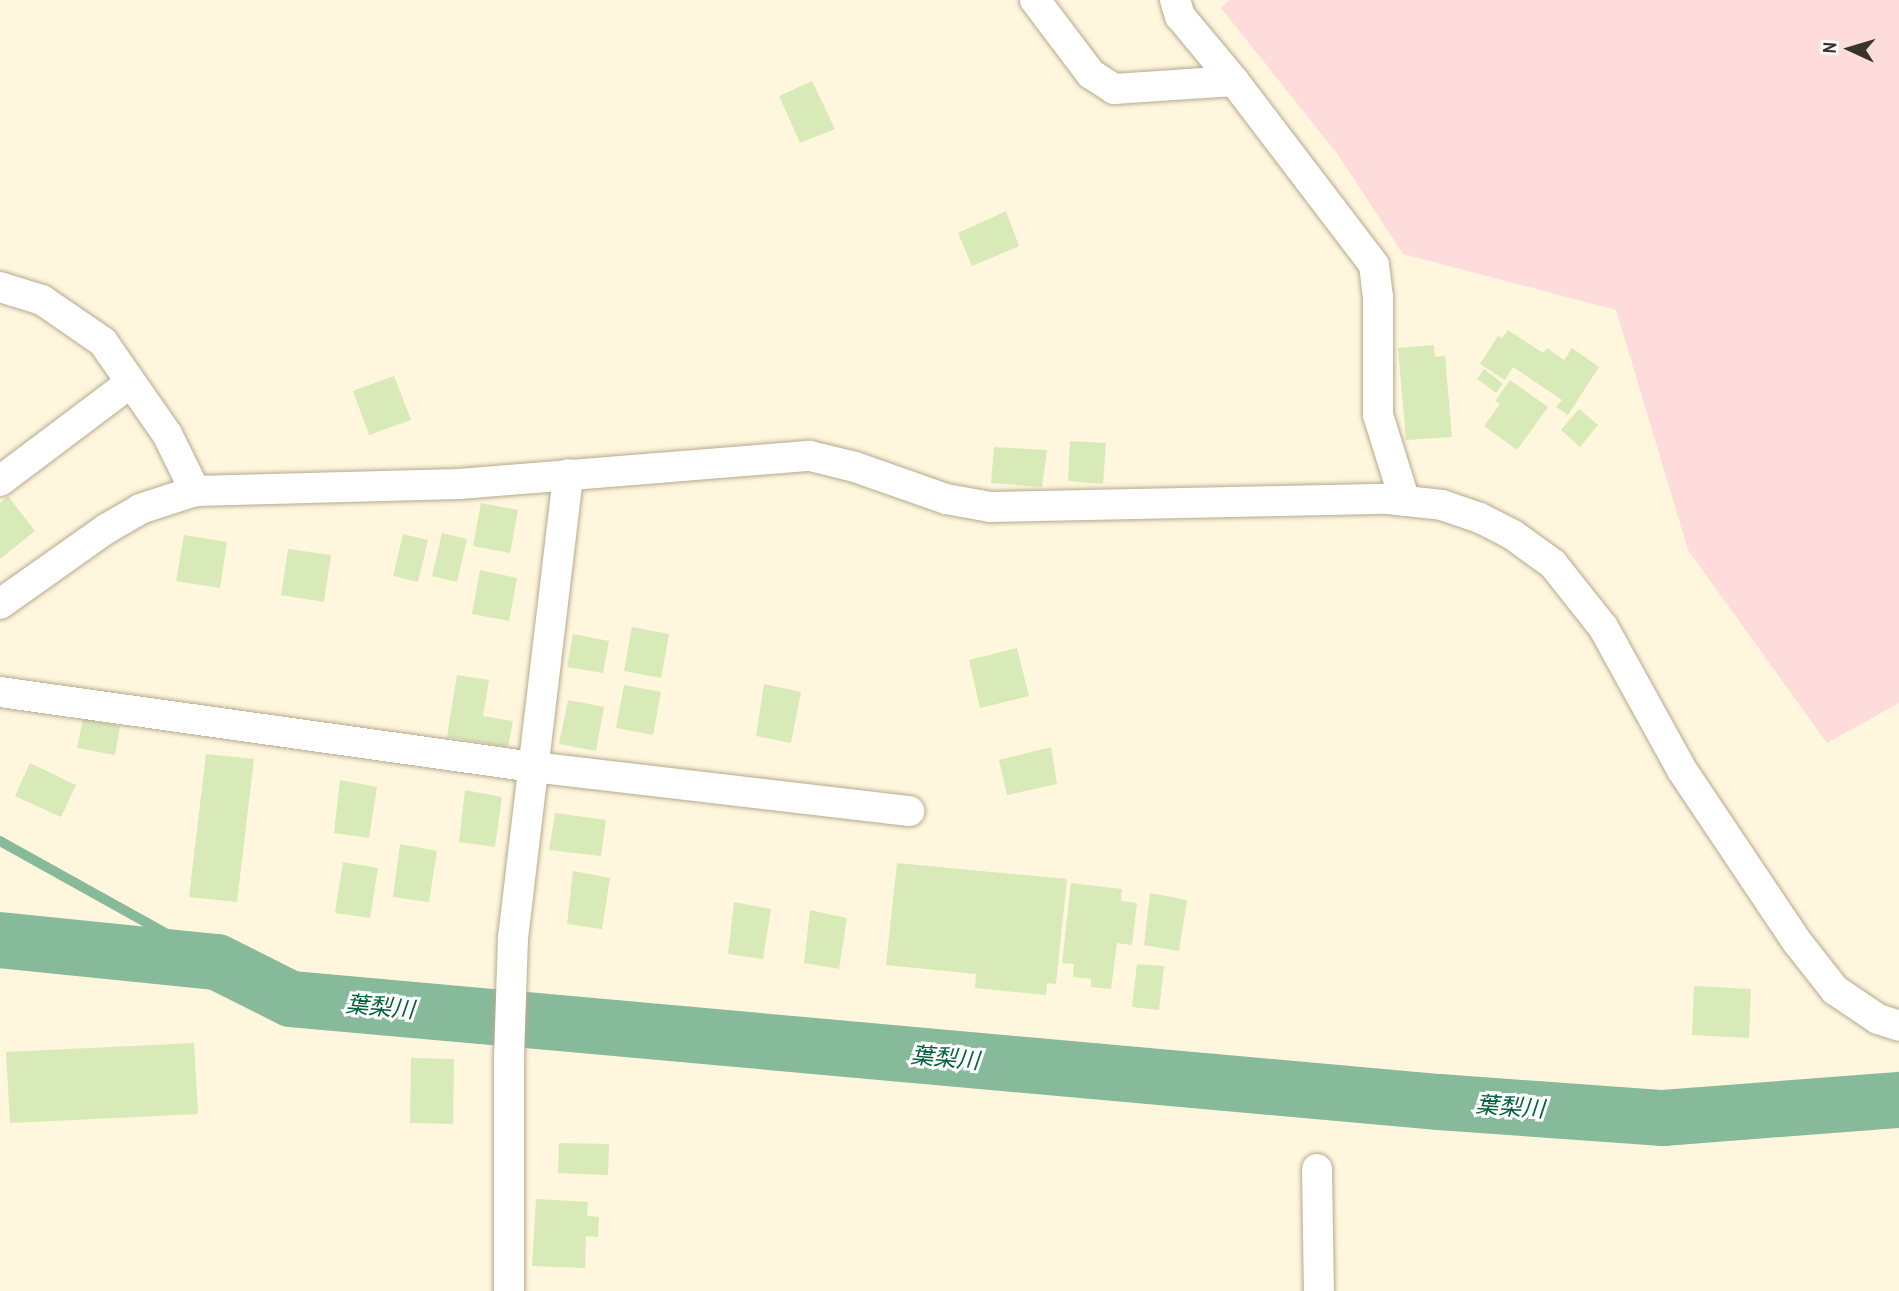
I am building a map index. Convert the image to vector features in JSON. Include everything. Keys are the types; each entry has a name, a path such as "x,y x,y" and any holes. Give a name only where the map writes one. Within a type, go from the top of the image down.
{"street":[{"path":"1035,0 1091,74 1114,89 1234,81"},
{"path":"1175,0 1180,16 1234,81 1374,265 1378,296 1378,415 1405,501"},
{"path":"0,287 42,300 103,342 167,434 195,491"},
{"path":"0,481 130,383"},
{"path":"0,604 139,509 195,491 459,484 810,456 855,467 946,499 990,506 1405,501 1442,505 1480,517 1513,535 1553,564 1603,628 1682,769 1798,943 1835,990 1878,1019 1899,1026"},
{"path":"509,1291 509,1058 513,938 568,474"},
{"path":"0,692 533,767 909,811"},
{"path":"1317,1169 1319,1291"}],"shaded area":[{"path":"1229,0 1899,0 1899,703 1827,743 1688,550 1616,310 1403,254 1338,155 1221,8"}],"building":[{"path":"812,81 835,129 800,143 779,96"},
{"path":"1006,211 1019,246 972,266 958,233"},
{"path":"1508,330 1543,353 1547,348 1564,360 1572,348 1599,367 1568,415 1556,407 1562,400 1513,367 1505,380 1480,364 1498,336 1502,338"},
{"path":"1434,345 1435,357 1445,356 1452,437 1406,440 1398,348"},
{"path":"1484,369 1503,384 1496,393 1477,379"},
{"path":"394,376 411,420 369,435 353,391"},
{"path":"1510,380 1548,407 1517,450 1484,426 1500,404 1495,401"},
{"path":"1579,409 1598,425 1580,447 1561,430"},
{"path":"1070,441 1106,443 1103,484 1068,481"},
{"path":"994,447 1047,450 1042,487 991,483"},
{"path":"8,496 35,531 0,559 0,503"},
{"path":"481,503 518,510 510,553 473,546"},
{"path":"442,533 467,539 457,582 432,576"},
{"path":"403,534 428,540 418,582 393,576"},
{"path":"184,535 227,542 220,588 176,581"},
{"path":"288,549 331,555 324,602 281,595"},
{"path":"480,570 517,578 509,621 472,614"},
{"path":"632,627 669,634 661,678 624,671"},
{"path":"573,634 609,641 603,673 567,667"},
{"path":"1017,648 1029,696 980,708 969,660"},
{"path":"457,675 489,680 483,716 513,721 508,747 447,737"},
{"path":"764,684 801,692 791,743 756,736"},
{"path":"624,685 661,692 653,735 616,728"},
{"path":"568,700 604,707 596,751 559,744"},
{"path":"83,719 120,726 115,755 77,748"},
{"path":"1051,747 1057,784 1007,795 999,760"},
{"path":"206,754 254,759 237,902 189,897"},
{"path":"30,763 76,785 61,817 15,796"},
{"path":"340,780 377,787 369,838 334,833"},
{"path":"465,790 502,797 495,847 459,842"},
{"path":"555,813 606,820 601,856 549,850"},
{"path":"400,844 437,851 429,902 393,897"},
{"path":"343,862 378,868 370,918 335,913"},
{"path":"897,863 1067,879 1056,984 1047,983 1046,995 975,988 976,974 886,965"},
{"path":"573,871 610,878 602,929 567,924"},
{"path":"1071,883 1122,889 1121,901 1137,903 1132,945 1117,943 1111,989 1091,987 1091,979 1073,977 1074,964 1062,963"},
{"path":"1150,893 1187,900 1179,951 1144,945"},
{"path":"734,902 771,909 763,959 728,954"},
{"path":"810,910 847,918 839,969 804,963"},
{"path":"1137,964 1164,966 1159,1010 1132,1007"},
{"path":"1694,986 1751,989 1749,1038 1692,1035"},
{"path":"194,1043 198,1114 10,1123 6,1052"},
{"path":"411,1058 454,1059 453,1124 410,1123"},
{"path":"559,1143 609,1144 608,1175 558,1173"},
{"path":"536,1199 588,1202 587,1216 599,1217 598,1237 586,1236 585,1268 532,1266"}],"waterway":[{"path":"0,841 217,962"},
{"name":"葉梨川","path":"0,940 217,962 291,999 1439,1102 1663,1118 1899,1100"}]}
